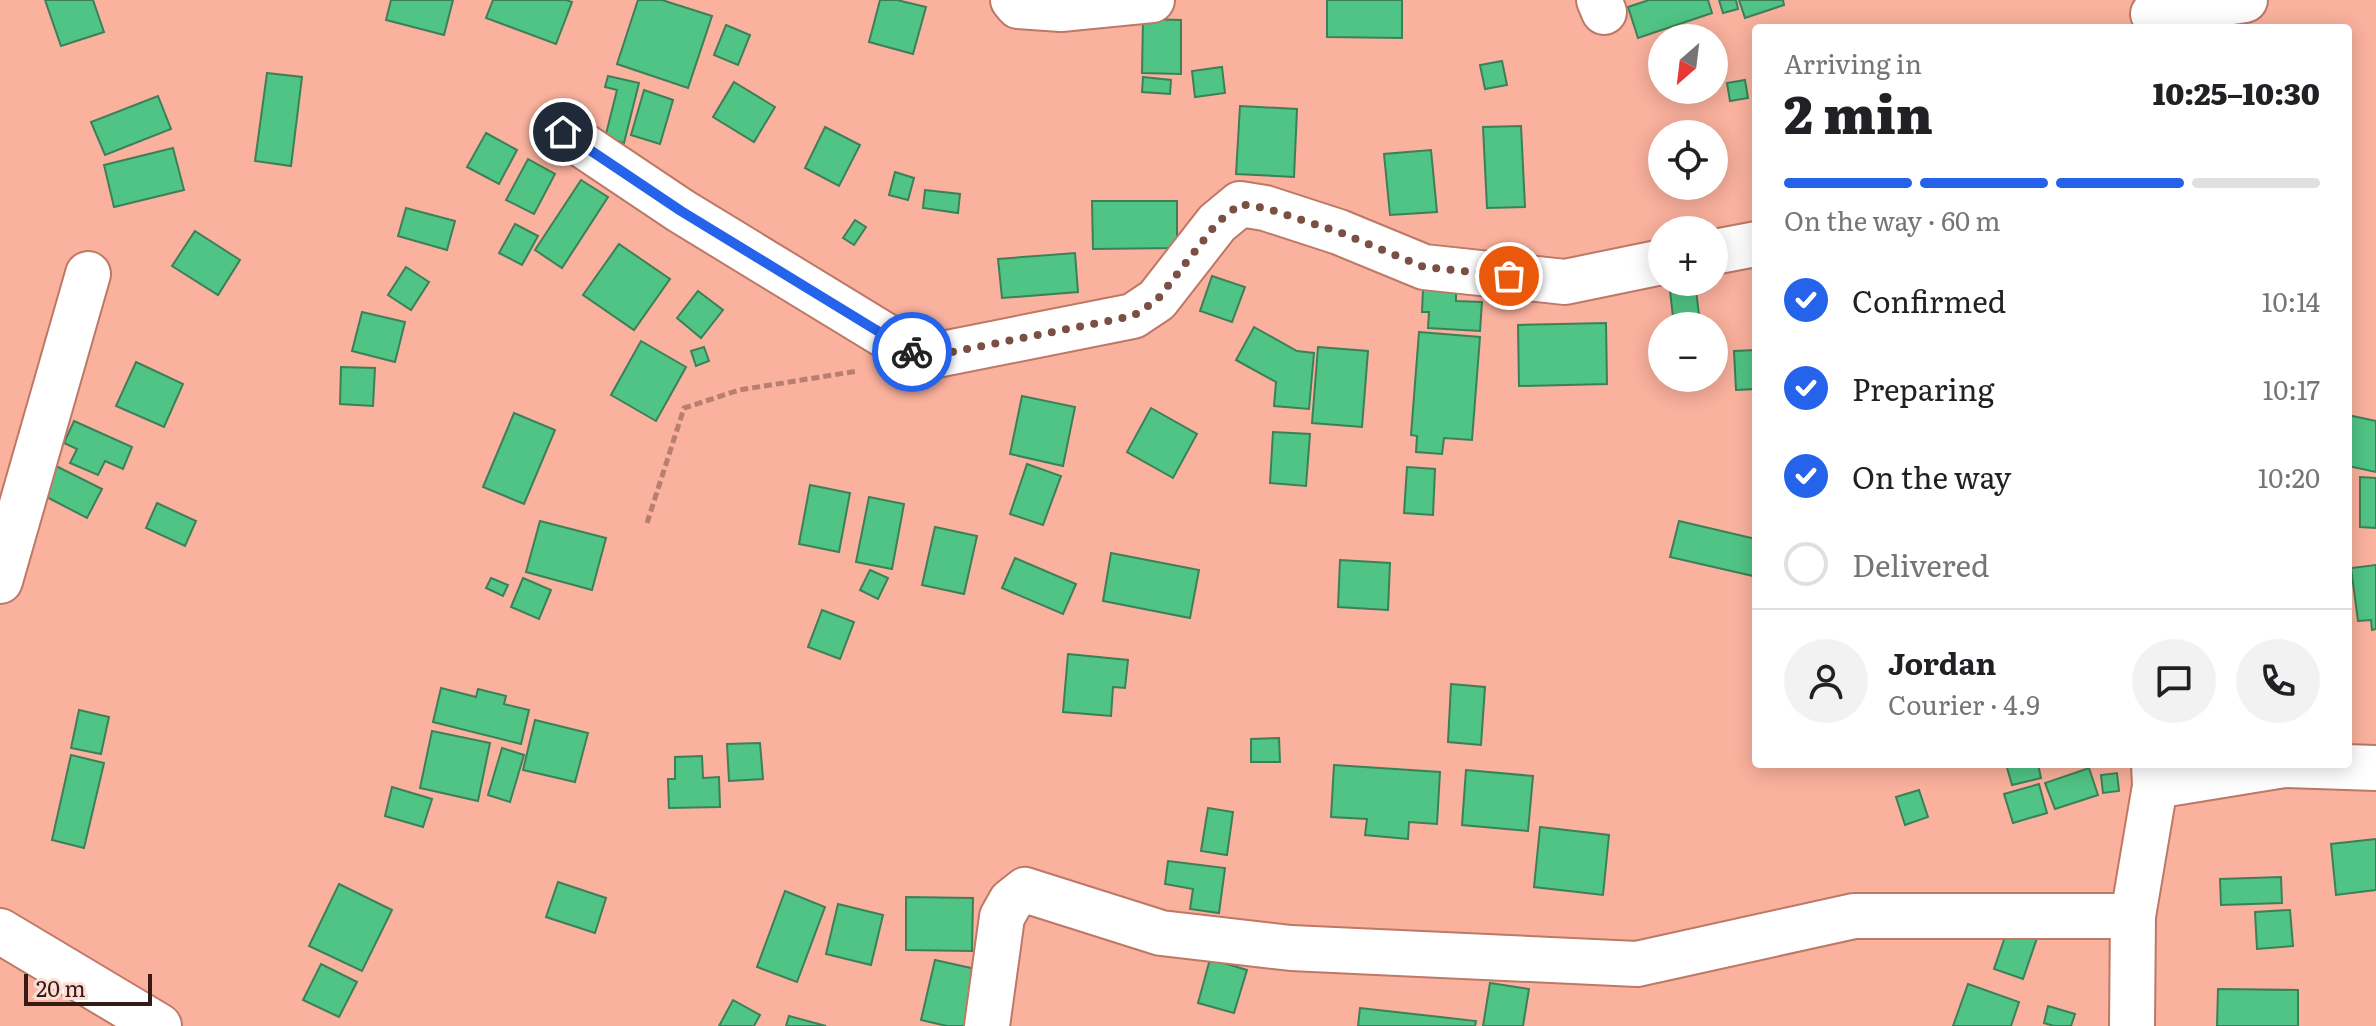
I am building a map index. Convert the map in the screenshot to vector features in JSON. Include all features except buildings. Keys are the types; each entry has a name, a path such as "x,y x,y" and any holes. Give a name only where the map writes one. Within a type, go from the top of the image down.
{"street":[{"path":"1013,0 1018,6 1061,9 1152,0"},
{"path":"2153,14 2245,0"},
{"path":"563,132 681,211 922,358 1133,316 1157,300 1217,223 1240,204 1265,208 1339,232 1424,267 1565,282 1648,265"},
{"path":"1728,249 1752,245"},
{"path":"0,581 88,274"},
{"path":"2352,767 2376,768"},
{"path":"2132,1026 2133,916 2154,775 2245,768"},
{"path":"987,1026 1002,917 1011,901 1025,890 1161,933 1291,948 1637,964 1854,916 2133,916"},
{"path":"0,931 159,1026"}],"path":[{"path":"647,523 684,408 739,390 825,378 922,358"}],"way so far":[{"path":"912,352 922,358 1133,316 1157,300 1217,223 1240,204 1265,208 1339,232 1424,267 1509,276"}],"route":[{"path":"563,132 681,211 912,352"}]}
